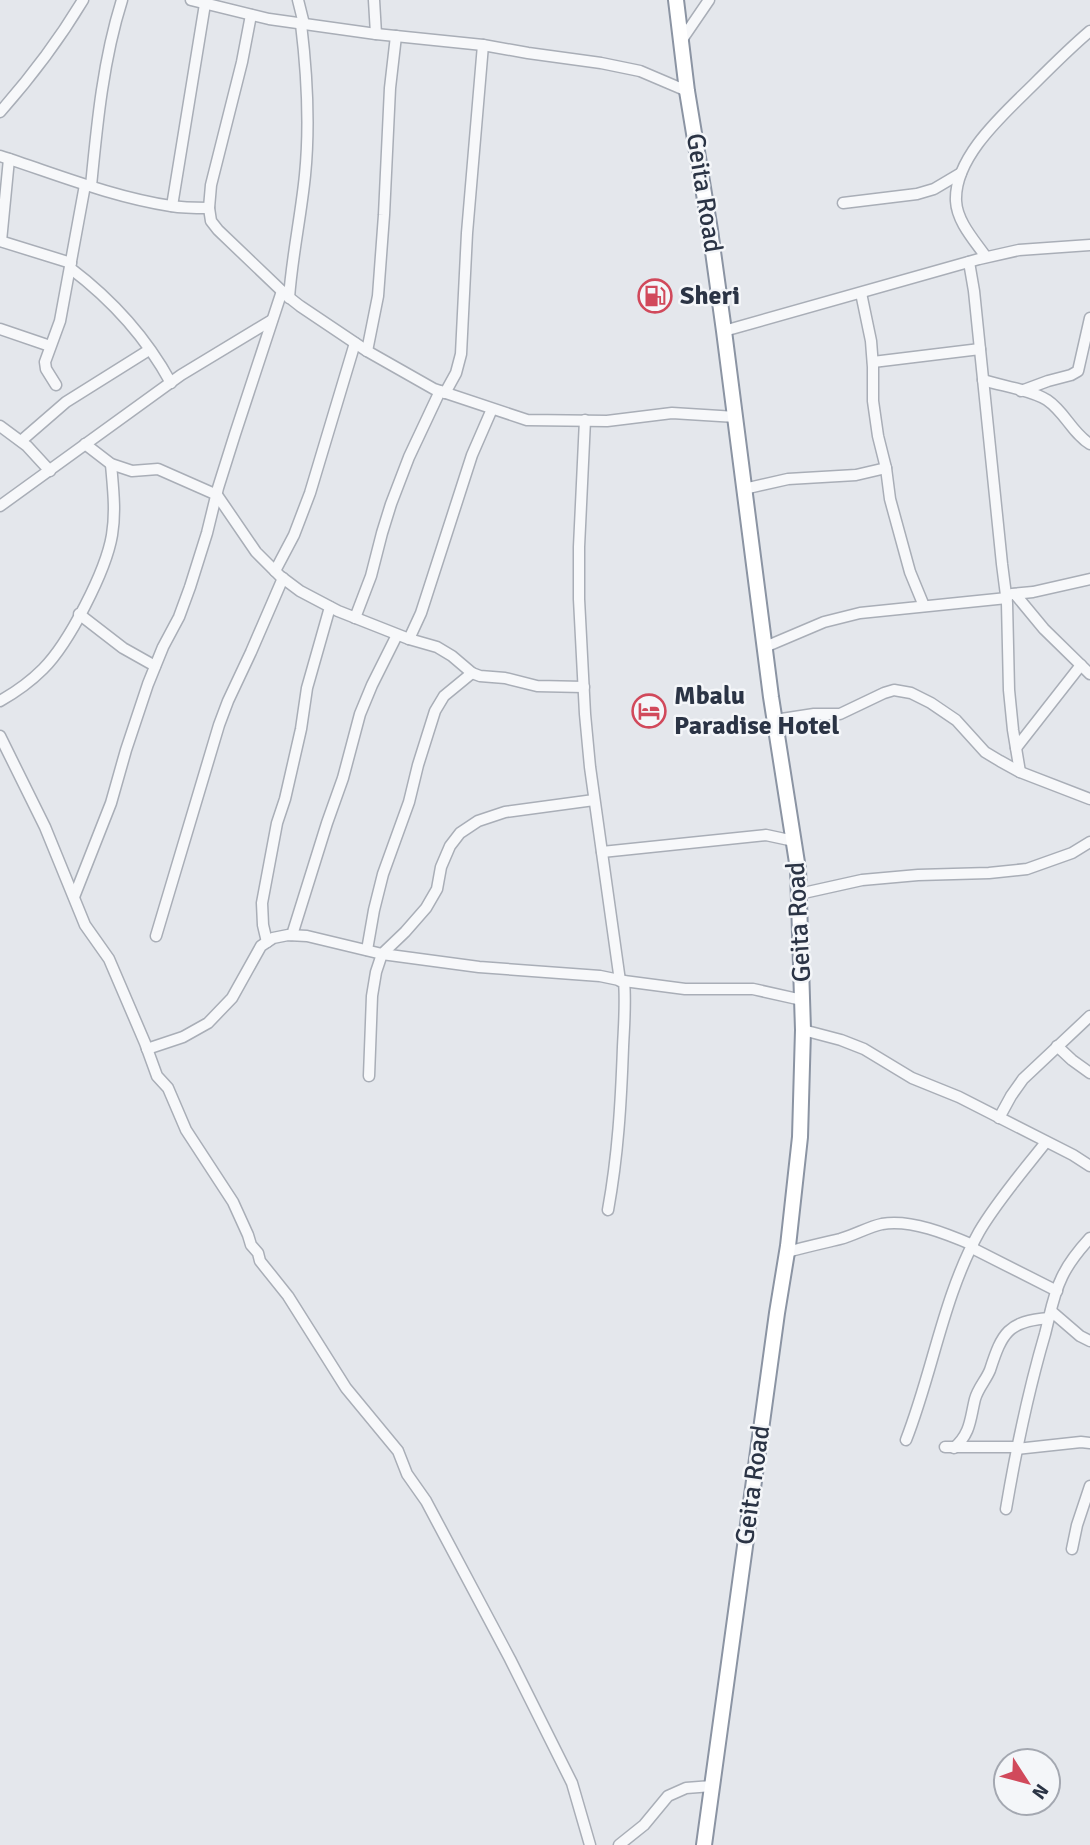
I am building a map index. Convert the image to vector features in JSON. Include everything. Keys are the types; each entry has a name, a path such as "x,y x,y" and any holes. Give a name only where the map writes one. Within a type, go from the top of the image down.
{"highway":[{"name":"Geita Road","path":"676,0 798,869 803,1030 800,1137 787,1252 704,1845"}],"street":[{"path":"0,112 60,37 83,0"},
{"path":"56,385 46,369 45,362 60,321 88,185 114,24 122,0"},
{"path":"191,0 303,24 483,44 601,63 640,71 687,91"},
{"path":"74,897 111,803 155,666 179,617 272,320 286,294 305,174 306,79 303,24 298,0"},
{"path":"374,0 376,34"},
{"path":"681,41 709,0"},
{"path":"172,206 205,4"},
{"path":"251,15 211,185 209,208 211,221 218,230 286,294 367,351 442,392 527,420 607,421 672,413 736,417"},
{"path":"986,257 966,229 956,203 958,182 967,160 997,120 1090,31"},
{"path":"367,351 378,296 390,88 396,36"},
{"path":"355,618 371,576 391,504 409,457 442,392 456,373 461,354 467,233 483,44"},
{"path":"171,383 128,320 70,266 0,241 5,157 88,185 172,206 209,208"},
{"path":"843,203 917,194 962,173"},
{"path":"724,331 986,257 1019,250 1090,245"},
{"path":"969,262 981,349 1002,564 1009,596 1009,690 1020,772"},
{"path":"861,293 871,341 873,401 890,499 910,572 923,606"},
{"path":"1021,391 1078,371 1090,318"},
{"path":"0,506 181,375 272,320"},
{"path":"0,329 50,346"},
{"path":"156,936 219,725 251,652 310,493 355,343"},
{"path":"873,362 981,349"},
{"path":"21,441 66,402 149,350"},
{"path":"983,380 1048,400 1065,417 1072,429 1090,444"},
{"path":"409,639 421,613 472,455 492,410"},
{"path":"585,420 579,547 585,714 594,800 625,1007 616,1166 608,1210"},
{"path":"0,426 21,441 50,471"},
{"path":"85,444 111,464 132,471 158,470 217,495 256,552 279,575 300,591 330,607 397,635 438,647 480,676 505,678 537,686 584,687"},
{"path":"0,701 22,689 46,666 70,632 100,575 112,536 114,504 111,464"},
{"path":"744,489 788,479 856,475 886,468"},
{"path":"765,647 824,622 860,613 1009,596 1090,579"},
{"path":"1009,596 1090,674"},
{"path":"267,942 262,903 277,823 301,729 307,688 330,607"},
{"path":"79,614 123,648 155,666"},
{"path":"292,935 343,778 360,714 397,635"},
{"path":"1016,748 1081,665"},
{"path":"367,950 373,910 383,874 410,802 435,711 444,696 472,673"},
{"path":"775,720 814,714 840,714 894,690 911,693 956,720 985,752 1020,772 1090,799"},
{"path":"0,736 45,827 85,925 109,959 157,1076 168,1088 186,1130 233,1202 260,1261 288,1296 346,1388 398,1451 407,1474 426,1502 561,1760 572,1783 590,1845"},
{"path":"369,1076 372,996 382,954 426,908 437,889 441,867 450,846 460,833 478,821 505,813 594,800"},
{"path":"602,852 766,835 794,841"},
{"path":"799,894 862,880 1027,869 1072,853 1090,842"},
{"path":"147,1049 183,1037 208,1023 232,998 261,946 273,938 292,935 307,936 382,954 479,967 600,976 685,989 753,989 802,1000"},
{"path":"999,1118 1023,1079 1090,1016"},
{"path":"803,1030 864,1049 912,1078 959,1097 1090,1166"},
{"path":"1057,1046 1090,1073"},
{"path":"906,1440 919,1408 952,1292 972,1246 991,1213 1046,1142"},
{"path":"787,1252 884,1224 902,1224 942,1232 1056,1292"},
{"path":"1006,1509 1035,1364 1056,1292 1071,1261 1090,1238"},
{"path":"1090,1341 1050,1315 1015,1324 992,1359 986,1379 978,1392 968,1430 962,1440 949,1447 1017,1448 1090,1443"},
{"path":"1072,1549 1090,1486"},
{"path":"619,1845 644,1825 668,1796 687,1788 712,1786"}],"place":[{"name":"Sheri","path":"655,296"},
{"name":"Mbalu Paradise Hotel","path":"649,711"}]}
